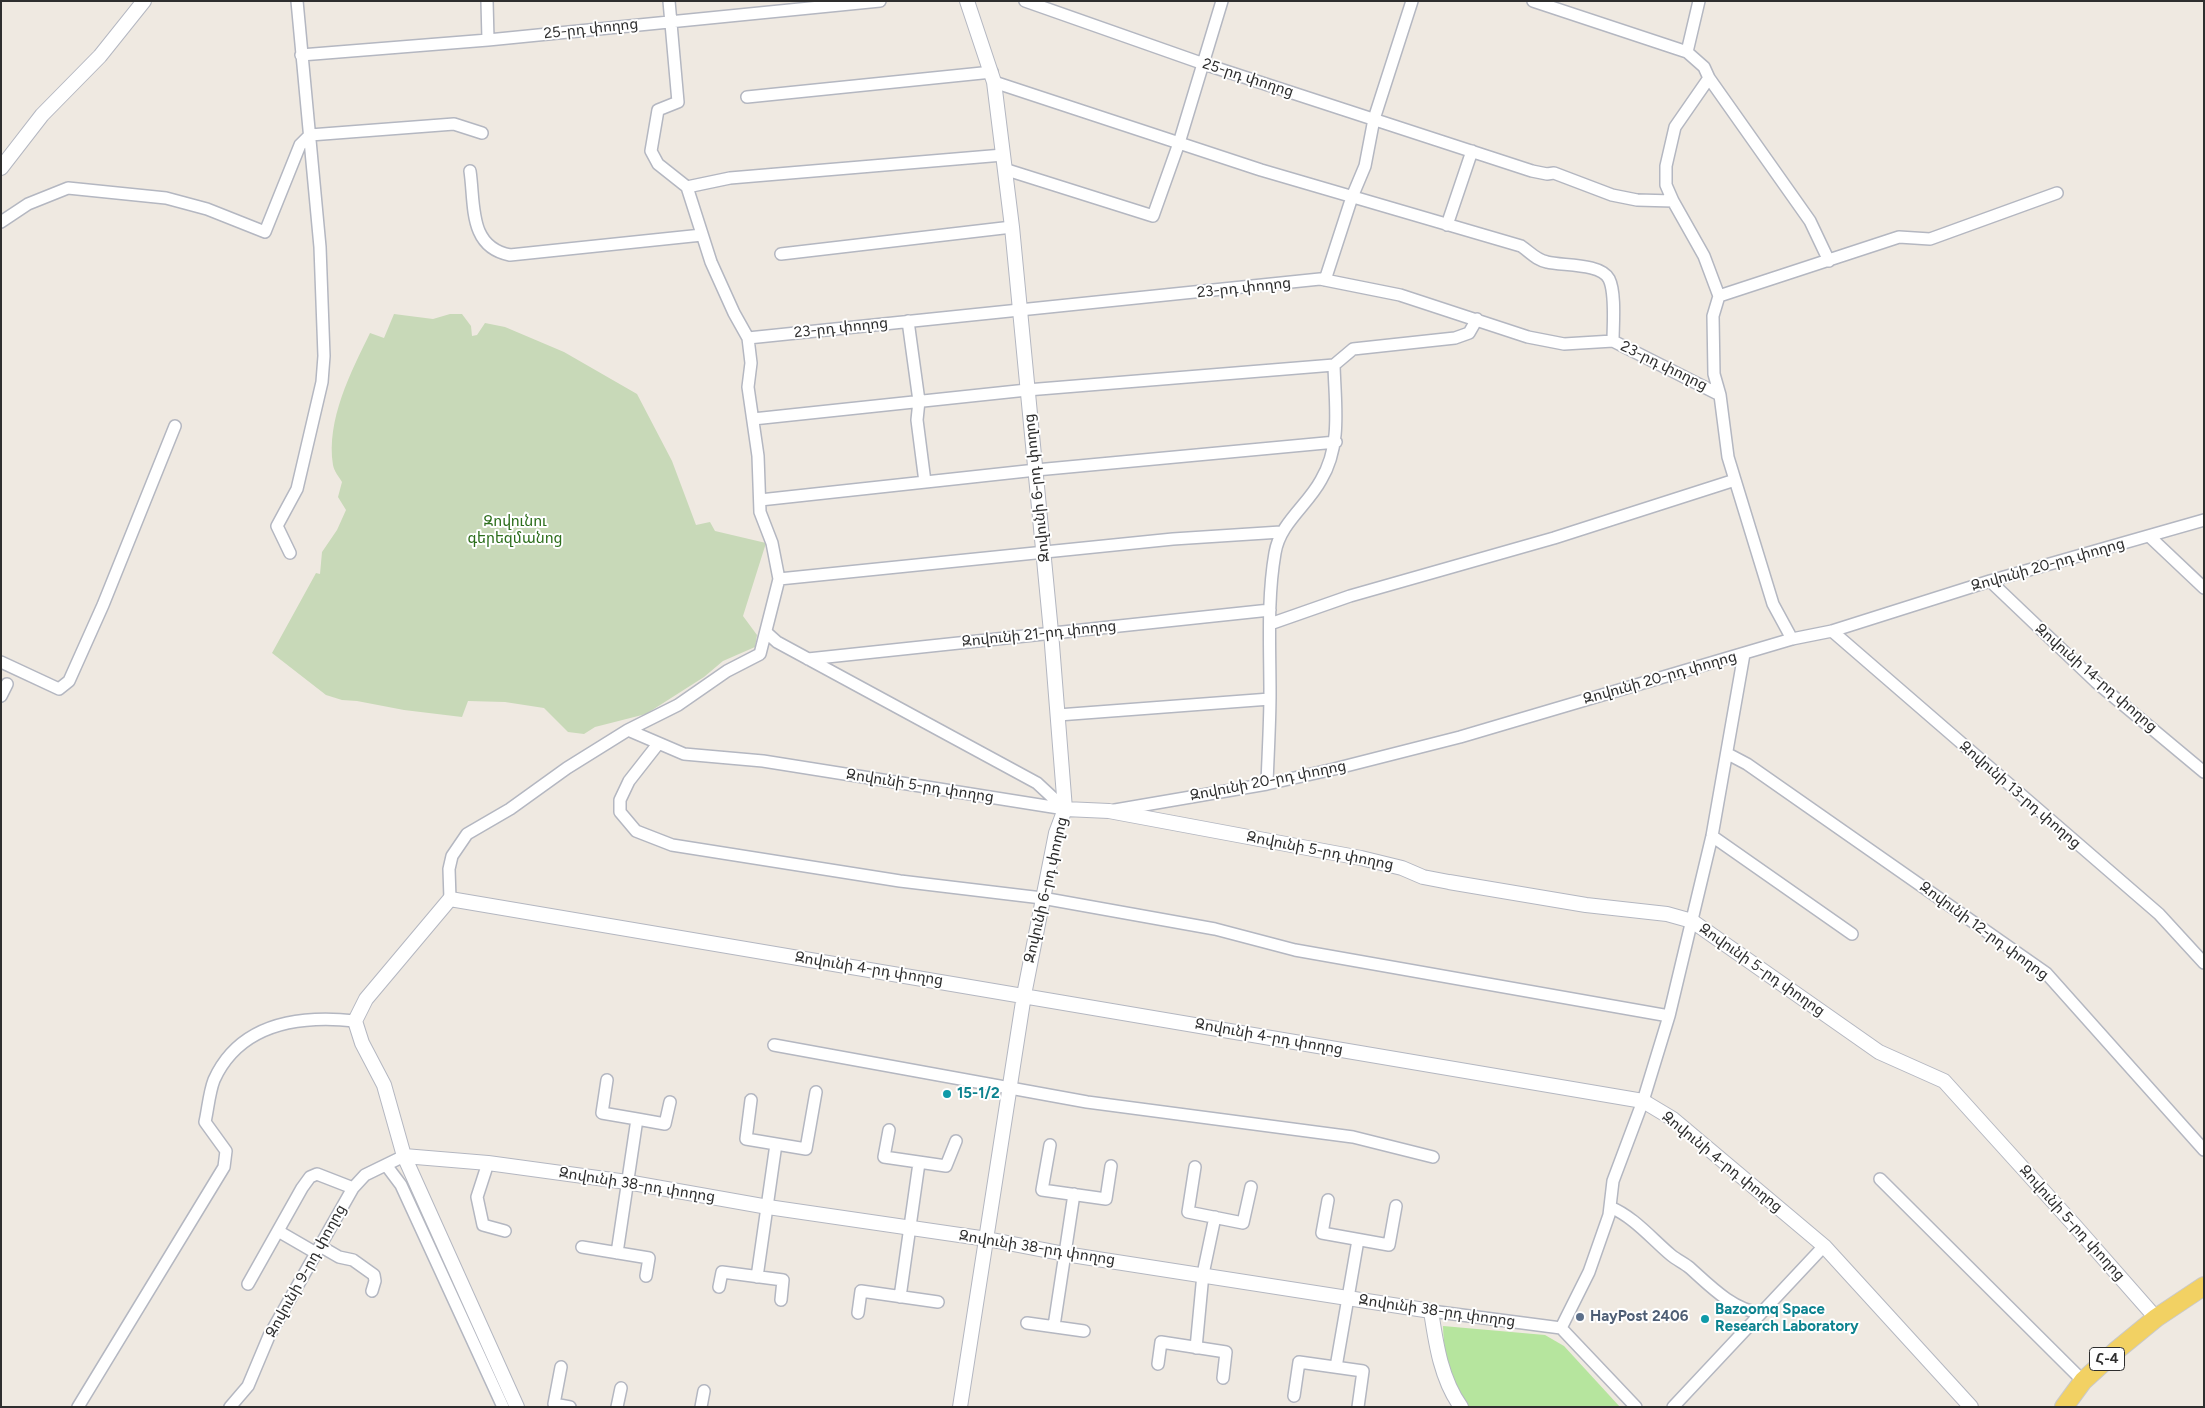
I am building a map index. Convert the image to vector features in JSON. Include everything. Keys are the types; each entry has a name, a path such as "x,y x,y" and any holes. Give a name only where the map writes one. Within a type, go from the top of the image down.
{"main road":[{"name":"Հ-4","path":"2064,1407 2083,1381 2156,1318 2204,1286"}],"street":[{"path":"1,168 42,115 100,56 144,1"},
{"path":"290,553 277,526 297,489 322,382 324,356 320,247 297,1"},
{"path":"487,1 488,40"},
{"path":"516,1407 404,1156 384,1085 362,1043 355,1020 366,999 450,899 449,869 452,856 467,834 510,809 567,768 628,730 678,705 727,670 760,654 779,579 772,543 760,512 758,456 748,387 751,363 748,338 720,283 687,188 658,164 651,151 658,110 678,102 669,1"},
{"name":"25-րդ փողոց","path":"301,55 488,40 671,20 741,16 815,6 880,1"},
{"name":"Զովունի 6-րդ փողոց","path":"960,1407 1024,995 1056,833 1065,809 1044,551 1027,390 1022,310 1012,227 993,77 967,1"},
{"name":"25-րդ փողոց","path":"1024,1 1204,64 1532,171 1554,173 1612,195 1637,200 1673,201"},
{"path":"687,188 730,178 1003,162 1153,216 1179,143 1222,1"},
{"path":"1325,280 1352,197 1365,166 1374,119 1412,1"},
{"path":"1533,1 1687,52 1704,67 1709,78 1810,221 1829,261"},
{"path":"1687,52 1699,1"},
{"path":"746,97 993,77 1179,143 1352,197 1521,246 1532,256 1547,262 1579,265 1603,273 1609,278 1612,291 1613,341"},
{"path":"1709,78 1675,127 1666,166 1666,184 1673,201 1704,256 1719,296 1713,316 1714,374 1720,394 1728,457 1773,604 1792,639"},
{"path":"1,222 28,204 68,188 166,198 207,209 265,232 300,145 310,135 454,124 482,133"},
{"path":"1447,225 1472,151"},
{"path":"470,171 476,224 485,243 498,253 510,255 702,235"},
{"path":"1719,296 1900,237 1930,239 1950,234 2057,194"},
{"path":"781,254 1012,227"},
{"name":"23-րդ փողոց","path":"748,338 1325,280 1400,295 1528,337 1564,344 1613,341 1720,394"},
{"path":"753,419 1027,390 1334,365 1352,350 1455,338 1469,334 1477,319"},
{"path":"908,322 919,402 917,420 925,482"},
{"path":"1266,784 1270,699 1270,610 1275,552 1281,532 1321,481 1336,442 1334,365"},
{"path":"1,662 59,689 69,681 103,605 175,426"},
{"path":"760,500 1036,470 1336,442"},
{"path":"1270,624 1350,596 1554,538 1735,480"},
{"name":"Զովունի 20-րդ փողոց","path":"1109,811 1266,784 1460,737 1792,639 1832,631 1990,582 2204,520"},
{"path":"779,579 1172,539 1281,532"},
{"path":"2149,536 2204,588"},
{"name":"Զովունի 14-րդ փողոց","path":"1990,582 2090,676 2204,772"},
{"name":"Զովունի 21-րդ փողոց","path":"808,659 1270,610"},
{"name":"Զովունի 13-րդ փողոց","path":"1832,631 2159,914 2204,963"},
{"path":"766,633 777,642 1037,784 1065,809"},
{"path":"1636,1407 1561,1328 1589,1272 1610,1207 1613,1181 1643,1101 1669,1016 1712,836 1728,754 1744,654"},
{"path":"1,696 7,684"},
{"path":"1058,716 1270,699"},
{"name":"Զովունի 5-րդ փողոց","path":"628,730 684,754 763,761 1065,809 1109,811 1361,858 1402,868 1423,877 1586,905 1667,914 1692,921 1879,1052 1944,1081 2156,1318"},
{"path":"658,744 629,781 620,800 620,812 636,832 672,845 900,881 1042,898 1215,929 1295,950 1669,1016"},
{"name":"Զովունի 12-րդ փողոց","path":"1728,754 1747,764 2046,974 2204,1150"},
{"path":"1712,836 1852,934"},
{"name":"Զովունի 4-րդ փողոց","path":"450,899 1643,1101 1673,1119 1824,1246 1971,1407"},
{"path":"78,1407 224,1167 226,1151 205,1122 214,1081 232,1051 262,1030 302,1019 355,1020"},
{"path":"774,1046 1010,1089 1124,1107 1353,1137 1433,1157"},
{"path":"607,1080 602,1113 665,1124 670,1102"},
{"path":"751,1100 746,1139 806,1149 816,1092"},
{"path":"617,1253 637,1119"},
{"path":"889,1130 884,1157 919,1163 946,1166 956,1141"},
{"path":"757,1277 776,1144"},
{"path":"1050,1145 1042,1190 1106,1199 1111,1166"},
{"name":"Զովունի 38-րդ փողոց","path":"404,1156 488,1163 627,1182 768,1207 987,1239 1065,1254 1431,1311 1561,1328"},
{"name":"Զովունի 9-րդ փողոց","path":"230,1407 248,1386 269,1336 353,1188 365,1175 404,1156"},
{"path":"488,1163 477,1197 483,1225 504,1231"},
{"path":"900,1297 908,1228 919,1163"},
{"path":"386,1165 401,1185 504,1407"},
{"path":"1195,1167 1188,1212 1243,1223 1252,1187"},
{"path":"248,1284 310,1178 317,1174 353,1188"},
{"path":"1880,1179 2083,1381"},
{"path":"1054,1326 1074,1194"},
{"path":"1328,1200 1322,1233 1388,1245 1396,1206"},
{"path":"1610,1207 1622,1212 1727,1299 1751,1312 1761,1313"},
{"path":"1196,1348 1203,1274 1215,1217"},
{"path":"278,1231 339,1258 353,1260 374,1275 375,1281 372,1291"},
{"path":"1336,1367 1358,1240"},
{"path":"1673,1407 1824,1246"},
{"path":"582,1247 649,1258 646,1276"},
{"path":"719,1287 722,1272 783,1280 781,1300"},
{"path":"858,1313 861,1292 938,1302"},
{"path":"1431,1311 1437,1347 1450,1392 1461,1407"},
{"path":"1028,1323 1084,1331"},
{"path":"1158,1364 1161,1342 1226,1352 1223,1378"},
{"path":"1294,1396 1299,1362 1363,1371 1358,1407"},
{"path":"561,1367 554,1404 570,1407"},
{"path":"617,1407 621,1388"},
{"path":"701,1407 704,1391"}],"green space":[{"name":"Զովունու գերեզմանոց","path":"394,314 433,319 450,314 462,314 471,326 472,336 477,335 485,323 505,327 564,352 637,394 672,461 696,525 710,522 715,531 766,543 743,616 757,635 755,647 723,661 704,677 646,714 595,727 584,734 568,732 544,708 505,702 468,701 462,717 342,700 326,695 272,653 316,573 320,574 322,552 337,530 346,510 338,497 342,482 335,472 333,465 333,431 337,414 348,380 370,333 384,338"},
{"path":"1443,1326 1545,1335 1564,1346 1620,1407 1466,1407 1455,1388 1449,1368"}],"place":[{"name":"15-1/2","path":"947,1094"},
{"name":"HayPost 2406","path":"1580,1317"},
{"name":"Bazoomq Space Research Laboratory","path":"1705,1319"}]}
